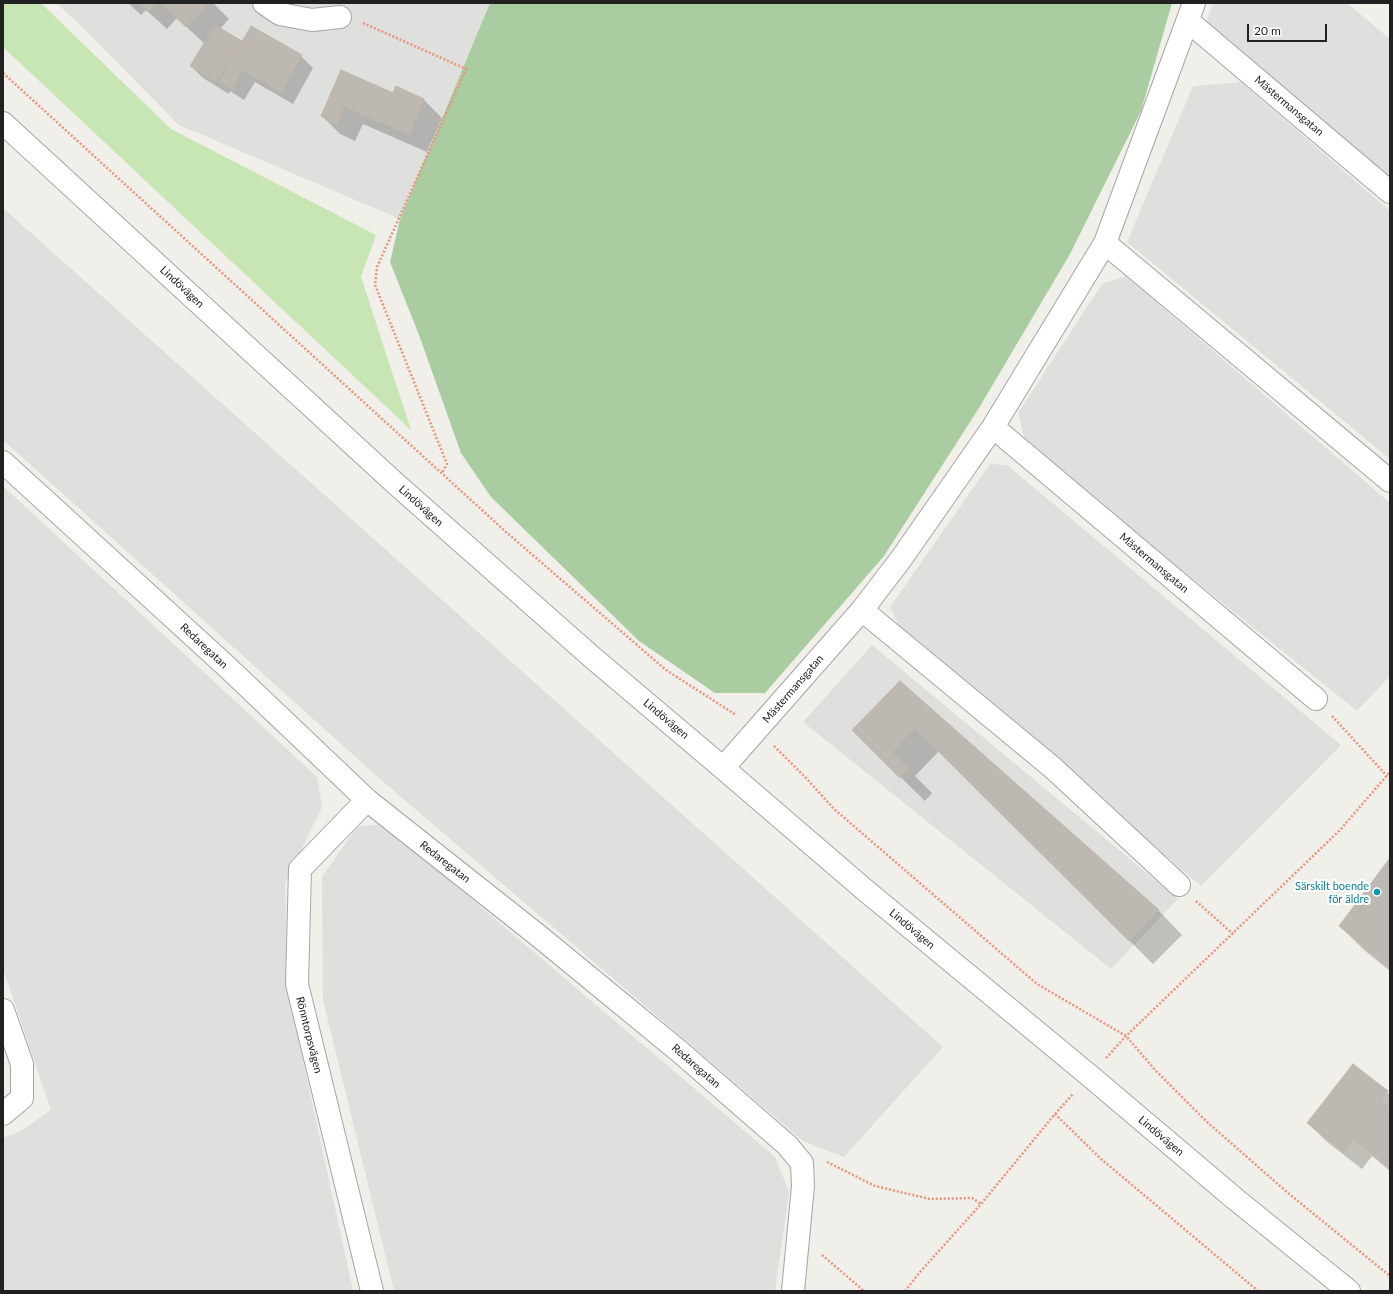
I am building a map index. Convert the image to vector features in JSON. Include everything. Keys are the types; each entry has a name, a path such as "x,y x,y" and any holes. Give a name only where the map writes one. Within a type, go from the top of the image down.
{"street":[{"path":"264,3 280,14 312,20 340,17"},
{"name":"Mästermansgatan","path":"723,768 862,610 901,559 993,426 1105,243 1191,12 1390,192"},
{"name":"Lindövägen","path":"3,123 396,484 593,658 865,890 1090,1076 1234,1198 1349,1291"},
{"path":"1105,243 1390,481"},
{"name":"Mästermansgatan","path":"993,426 1316,699"},
{"name":"Redaregatan","path":"3,462 219,660 366,800 540,937 680,1052 787,1145 802,1163"},
{"path":"862,610 1052,768 1179,885"},
{"name":"Rönntorpsvägen","path":"366,800 300,869 297,984 372,1291"},
{"path":"3,1010 22,1064 22,1098 3,1114"},
{"path":"793,1291 803,1186 802,1163"}],"path":[{"path":"340,17 364,24 466,70 377,267 375,285 446,464 442,474"},
{"path":"3,72 506,532 666,670 725,707 756,731 806,778 834,809 1037,984 1126,1036 1156,1071 1207,1122 1294,1198 1390,1276"},
{"path":"1316,699 1387,776"},
{"path":"905,1291 920,1272 981,1204 1055,1114 1126,1036 1340,830 1390,772"},
{"path":"1179,885 1232,934"},
{"path":"1055,1114 1100,1158 1258,1291"},
{"path":"802,1163 816,1160 824,1161 875,1186 930,1199 972,1198 981,1204"},
{"path":"798,1244 815,1249 864,1291"}],"shaded area":[{"path":"56,3 490,3 400,219 179,125 76,21"},
{"path":"1213,3 1347,3 1390,39 1390,177 1205,25"},
{"path":"1241,82 1390,211 1390,459 1127,242 1193,86"},
{"path":"3,208 943,1047 844,1157 803,1141 380,779 3,440"},
{"path":"1126,276 1390,503 1390,676 1357,711 1026,445 1018,413 1102,284"},
{"path":"990,464 1007,465 1341,745 1201,886 901,630 890,607"},
{"path":"3,486 317,777 322,807 285,884 288,992 353,1291 3,1291 3,1138 21,1131 51,1110 3,969"},
{"path":"872,645 1178,899 1111,969 803,722"},
{"path":"383,824 775,1157 789,1192 775,1291 394,1291 323,1000 322,877 357,827"}],"green space":[{"path":"3,3 41,3 171,129 376,235 361,277 411,430 3,47"},
{"path":"490,3 1172,3 1141,111 1070,254 979,408 884,556 765,693 715,693 639,641 491,497 461,453 419,335 390,262 400,219"}],"building":[{"path":"139,3 156,3 148,12"},
{"path":"161,3 209,3 186,27"},
{"path":"215,25 242,41 216,82 190,66"},
{"path":"251,26 302,55 281,92 242,70 232,89 219,82"},
{"path":"341,70 393,93 396,86 424,99 409,135 344,106 337,124 321,116"},
{"path":"900,681 1159,910 1129,941 915,728 892,752 909,769 900,778 852,730"},
{"name":"Särskilt boende för äldre","path":"1390,858 1390,968 1339,926"},
{"path":"1353,1064 1388,1091 1381,1100 1390,1108 1390,1168 1353,1139 1344,1152 1307,1123"}],"place":[{"name":"Särskilt boende för äldre","path":"1377,892"}]}
